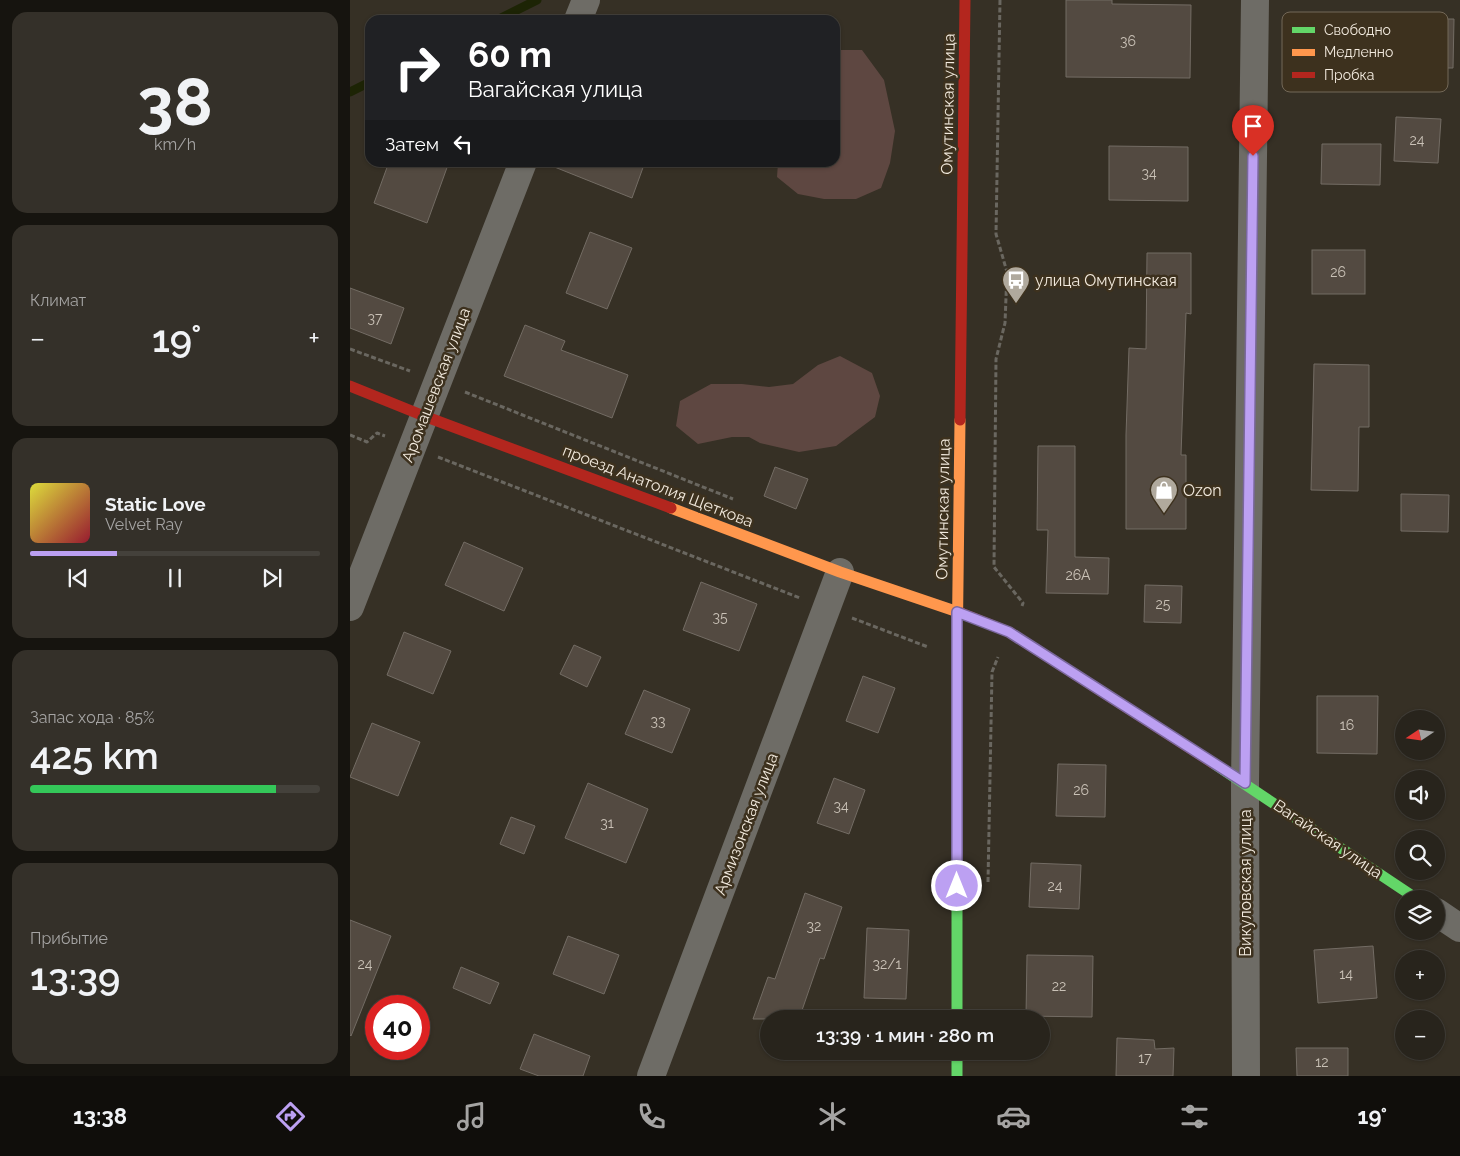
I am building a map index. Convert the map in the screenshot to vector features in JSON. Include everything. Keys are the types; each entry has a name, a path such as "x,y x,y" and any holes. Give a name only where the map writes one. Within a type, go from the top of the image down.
{"street":[{"path":"580,15 586,0"},
{"name":"Омутинская улица","path":"957,1010 957,612 965,0"},
{"name":"Викуловская улица","path":"1246,1076 1245,783 1255,0"},
{"name":"Аромашевская улица","path":"350,607 521,167"},
{"name":"проезд Анатолия Щеткова","path":"350,386 424,416 840,572 957,612"},
{"name":"Армизонская улица","path":"652,1076 840,572"},
{"name":"Вагайская улица","path":"957,612 1009,632 1245,783 1404,890"},
{"path":"1445,918 1460,928"},
{"path":"957,1060 957,1076"}],"path":[{"path":"988,890 992,672 1023,603 994,566 996,359 1005,323 1007,272 996,234 1000,0"},
{"path":"350,348 438,381 741,502"},
{"path":"350,435 367,442 376,433 992,672"}],"shaded area":[{"path":"840,50 862,50 884,80 895,131 890,163 881,188 856,199 824,199 798,194 777,177 778,167 840,167"},
{"path":"840,356 872,373 880,396 875,417 836,446 799,452 760,443 749,437 732,437 698,444 676,426 680,401 711,384 742,384 769,387 793,384 818,365"}],"building":[{"path":"1066,0 1112,0 1112,4 1191,5 1190,78 1066,77"},
{"path":"1448,19 1454,19 1453,68 1448,68"},
{"path":"1396,117 1441,119 1438,163 1394,161"},
{"path":"1322,144 1381,144 1380,185 1321,184"},
{"path":"1109,146 1188,147 1188,201 1109,200"},
{"path":"387,167 447,167 427,223 374,203"},
{"path":"554,167 643,167 632,198"},
{"path":"590,232 632,248 607,309 566,293"},
{"path":"1312,250 1365,250 1365,294 1312,294"},
{"path":"1147,253 1191,253 1191,314 1186,313 1181,455 1186,455 1186,529 1126,529 1126,435 1129,348 1146,349"},
{"path":"350,288 404,308 391,344 350,328"},
{"path":"525,325 565,341 561,350 628,375 612,418 504,376"},
{"path":"1314,364 1369,365 1369,427 1359,427 1358,491 1311,490"},
{"path":"1038,446 1075,446 1075,557 1109,558 1108,594 1046,593 1048,530 1037,530"},
{"path":"775,467 808,479 796,509 764,496"},
{"path":"1401,494 1449,495 1448,532 1401,531"},
{"path":"464,542 523,568 504,611 445,585"},
{"path":"701,582 757,604 739,651 683,630"},
{"path":"1145,585 1182,586 1181,623 1144,622"},
{"path":"404,632 451,651 433,694 387,675"},
{"path":"574,645 601,657 587,687 560,674"},
{"path":"863,676 895,688 878,733 846,721"},
{"path":"644,690 690,709 672,753 625,734"},
{"path":"1317,696 1378,696 1377,754 1317,753"},
{"path":"372,723 420,742 398,796 350,777"},
{"path":"1058,764 1106,765 1105,817 1056,816"},
{"path":"834,778 865,790 849,834 817,823"},
{"path":"588,783 648,809 626,863 565,838"},
{"path":"511,817 535,826 524,854 500,844"},
{"path":"1031,863 1081,865 1079,909 1029,907"},
{"path":"805,893 842,907 824,959 820,958 802,1010 760,1010 760,1019 753,1019 768,977 775,979"},
{"path":"350,920 391,936 350,1035"},
{"path":"867,928 909,930 906,999 864,998"},
{"path":"568,936 619,955 604,994 553,974"},
{"path":"1373,946 1377,998 1318,1003 1314,950"},
{"path":"1027,955 1093,956 1092,1017 1050,1016 1050,1010 1026,1010"},
{"path":"461,967 499,983 490,1004 453,988"},
{"path":"534,1034 590,1056 583,1076 539,1076 520,1069"},
{"path":"1117,1038 1154,1040 1155,1049 1174,1048 1173,1076 1116,1076"},
{"path":"1296,1048 1348,1048 1348,1076 1297,1076"}],"waterway":[{"path":"507,15 537,0"},
{"path":"350,92 365,84"}],"traffic: fast":[{"path":"957,663 957,1010"},
{"path":"1213,763 1404,890"},
{"path":"957,1060 957,1076"}],"traffic: slow":[{"path":"957,663 960,420"},
{"path":"671,508 840,572 961,613"}],"traffic: jam":[{"path":"960,420 965,0"},
{"path":"350,386 424,416 671,508"},
{"path":"961,613 1009,632 1213,763"}],"place":[{"name":"улица Омутинская","path":"1016,304"},
{"name":"Ozon","path":"1164,514"}],"route":[{"path":"957,886 957,612 1009,632 1245,783 1253,156"}]}
